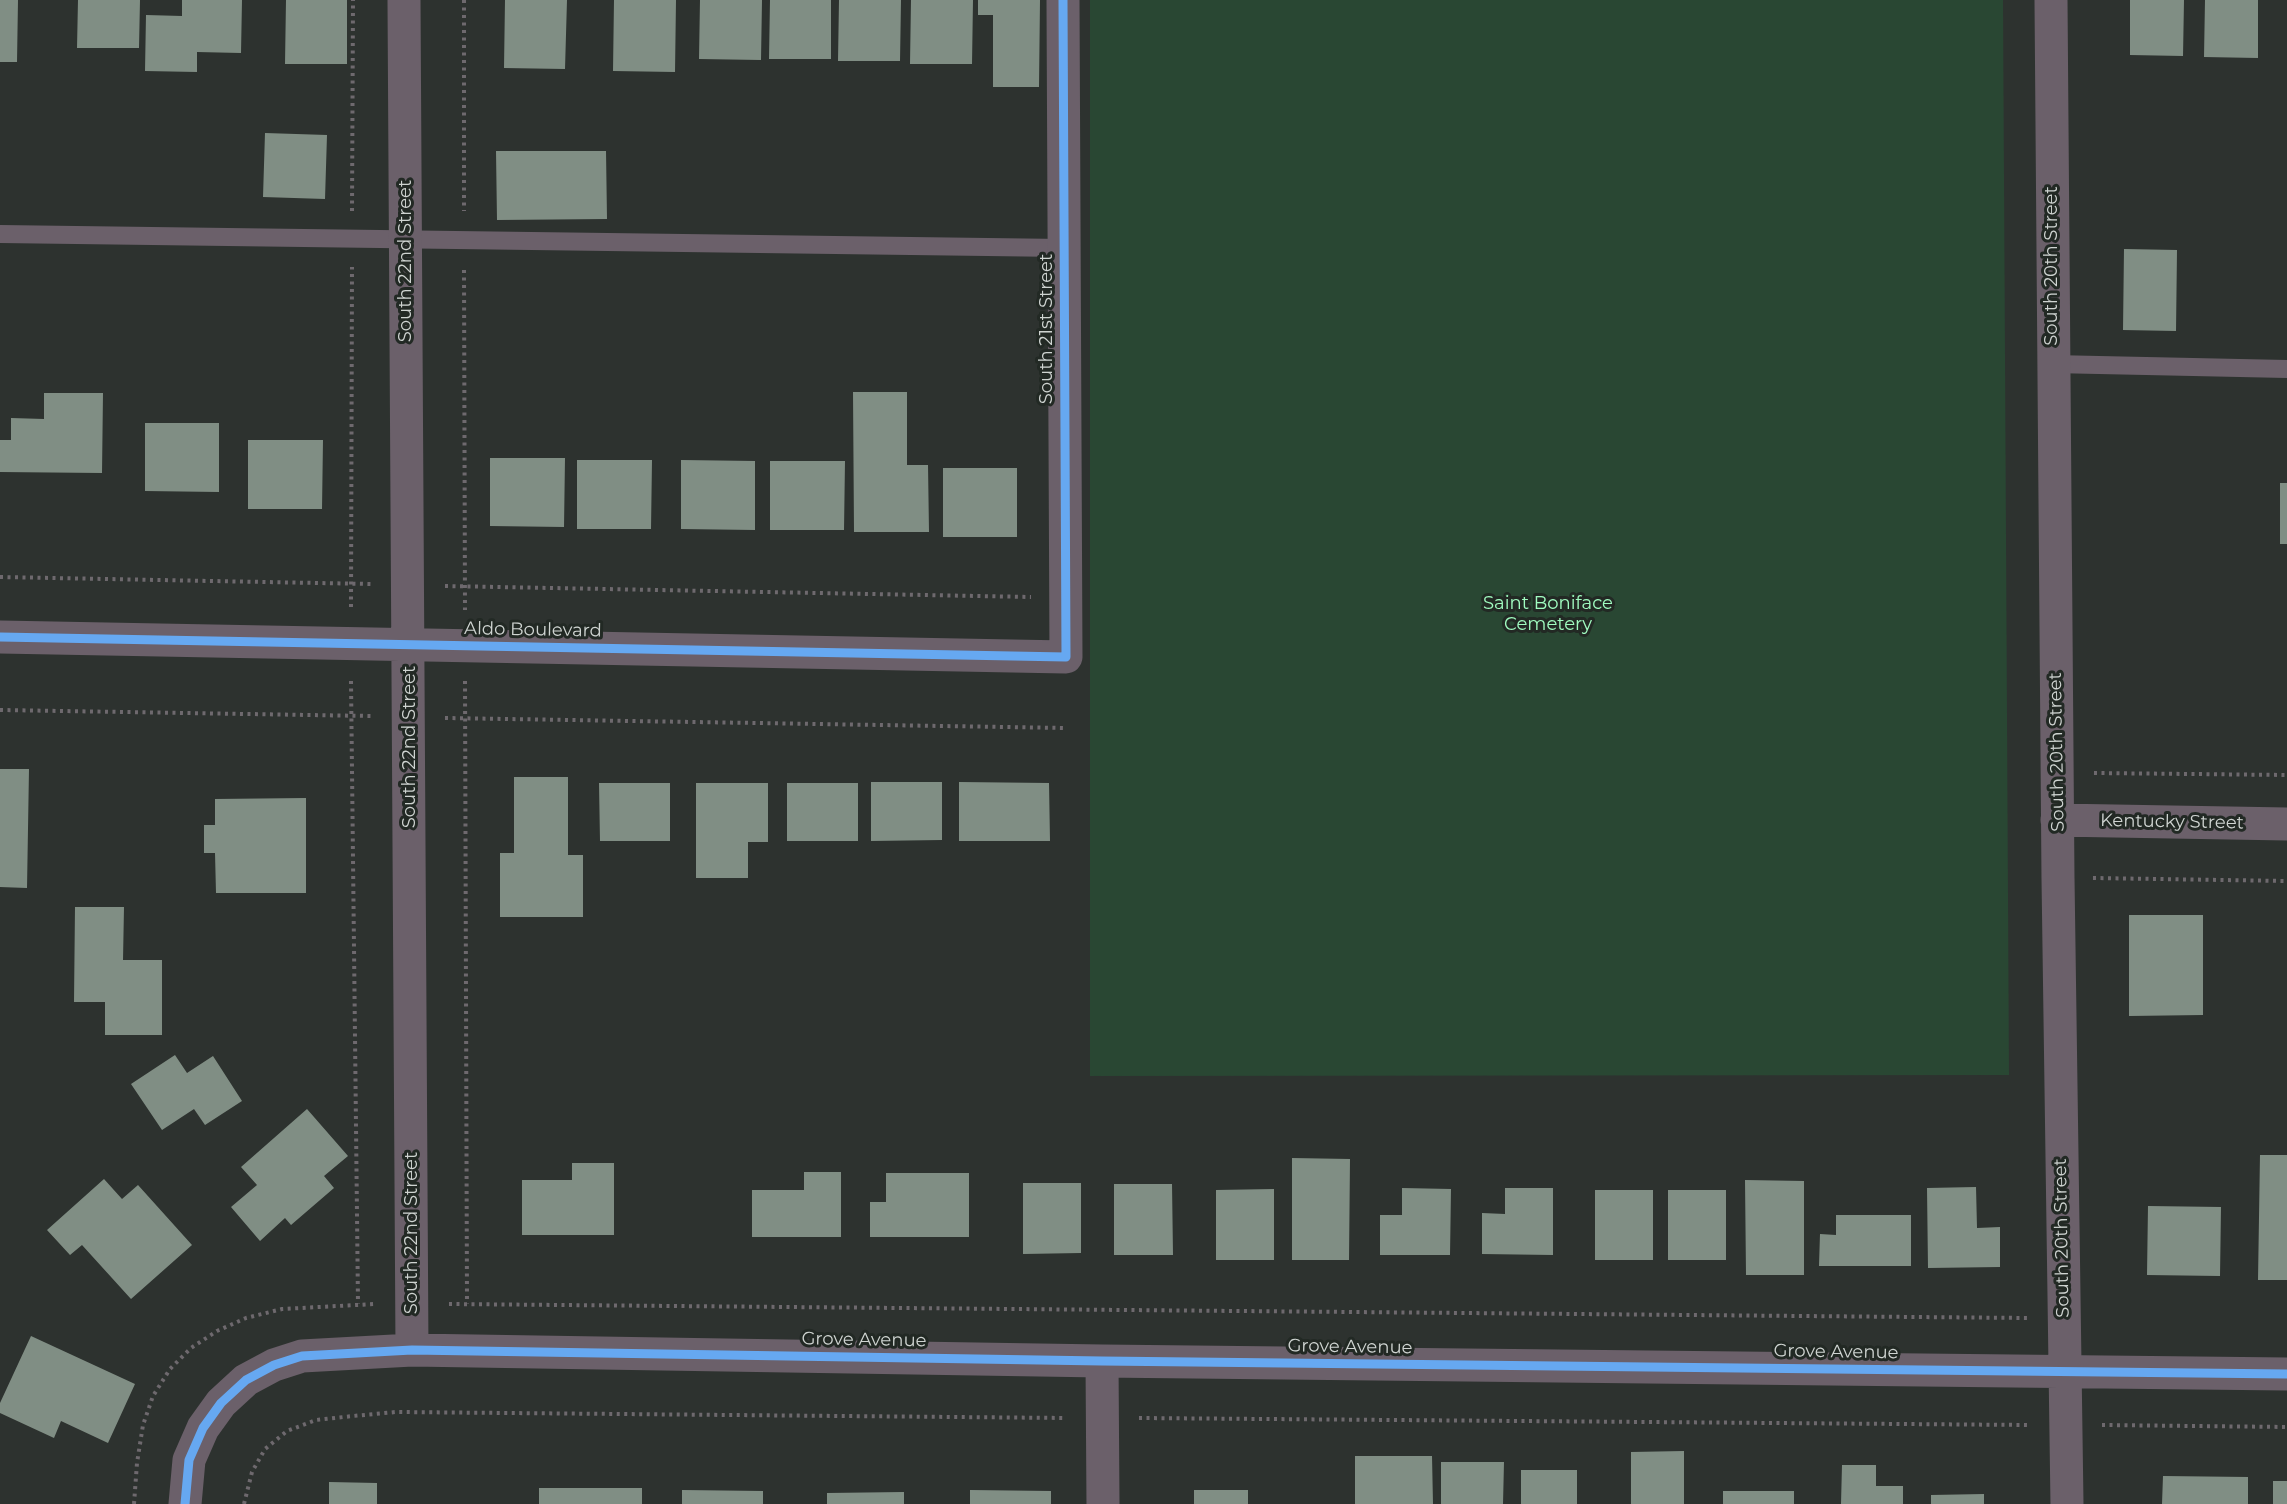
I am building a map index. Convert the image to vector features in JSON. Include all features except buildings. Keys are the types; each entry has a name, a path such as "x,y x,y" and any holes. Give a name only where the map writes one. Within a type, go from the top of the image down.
{"street":[{"name":"South 22nd Street","path":"404,0 410,644 412,1350"},
{"name":"South 21st Street","path":"1063,0 1066,657"},
{"name":"South 20th Street","path":"2051,0 2052,364 2067,1504"},
{"name":"Aldo Boulevard","path":"0,637 1066,657"},
{"name":"Kentucky Street","path":"2057,820 2287,824"},
{"name":"Grove Avenue","path":"185,1504 189,1460 203,1428 221,1403 246,1380 274,1365 302,1356 412,1350 1102,1361 2287,1374"},
{"path":"1102,1361 1103,1504"}],"lane":[{"path":"0,234 1063,248"},
{"path":"2052,364 2287,369"}],"path":[{"path":"353,0 351,643 358,1304"},
{"path":"464,0 467,1304"},
{"path":"0,578 1066,597"},
{"path":"0,710 1067,728"},
{"path":"2057,772 2287,775"},
{"path":"2058,878 2287,881"},
{"path":"134,1504 143,1425 153,1396 170,1369 191,1348 217,1331 246,1318 282,1309 358,1304 467,1304 2063,1318"},
{"path":"2065,1425 2287,1427"}],"green space":[{"name":"Saint Boniface Cemetery","path":"1090,0 2003,0 2009,1075 1090,1076"}],"cycle path":[{"path":"0,637 1066,657 1063,0"},
{"path":"185,1504 189,1460 203,1428 221,1403 246,1380 274,1365 302,1356 412,1350 1102,1361 2287,1374"}]}
